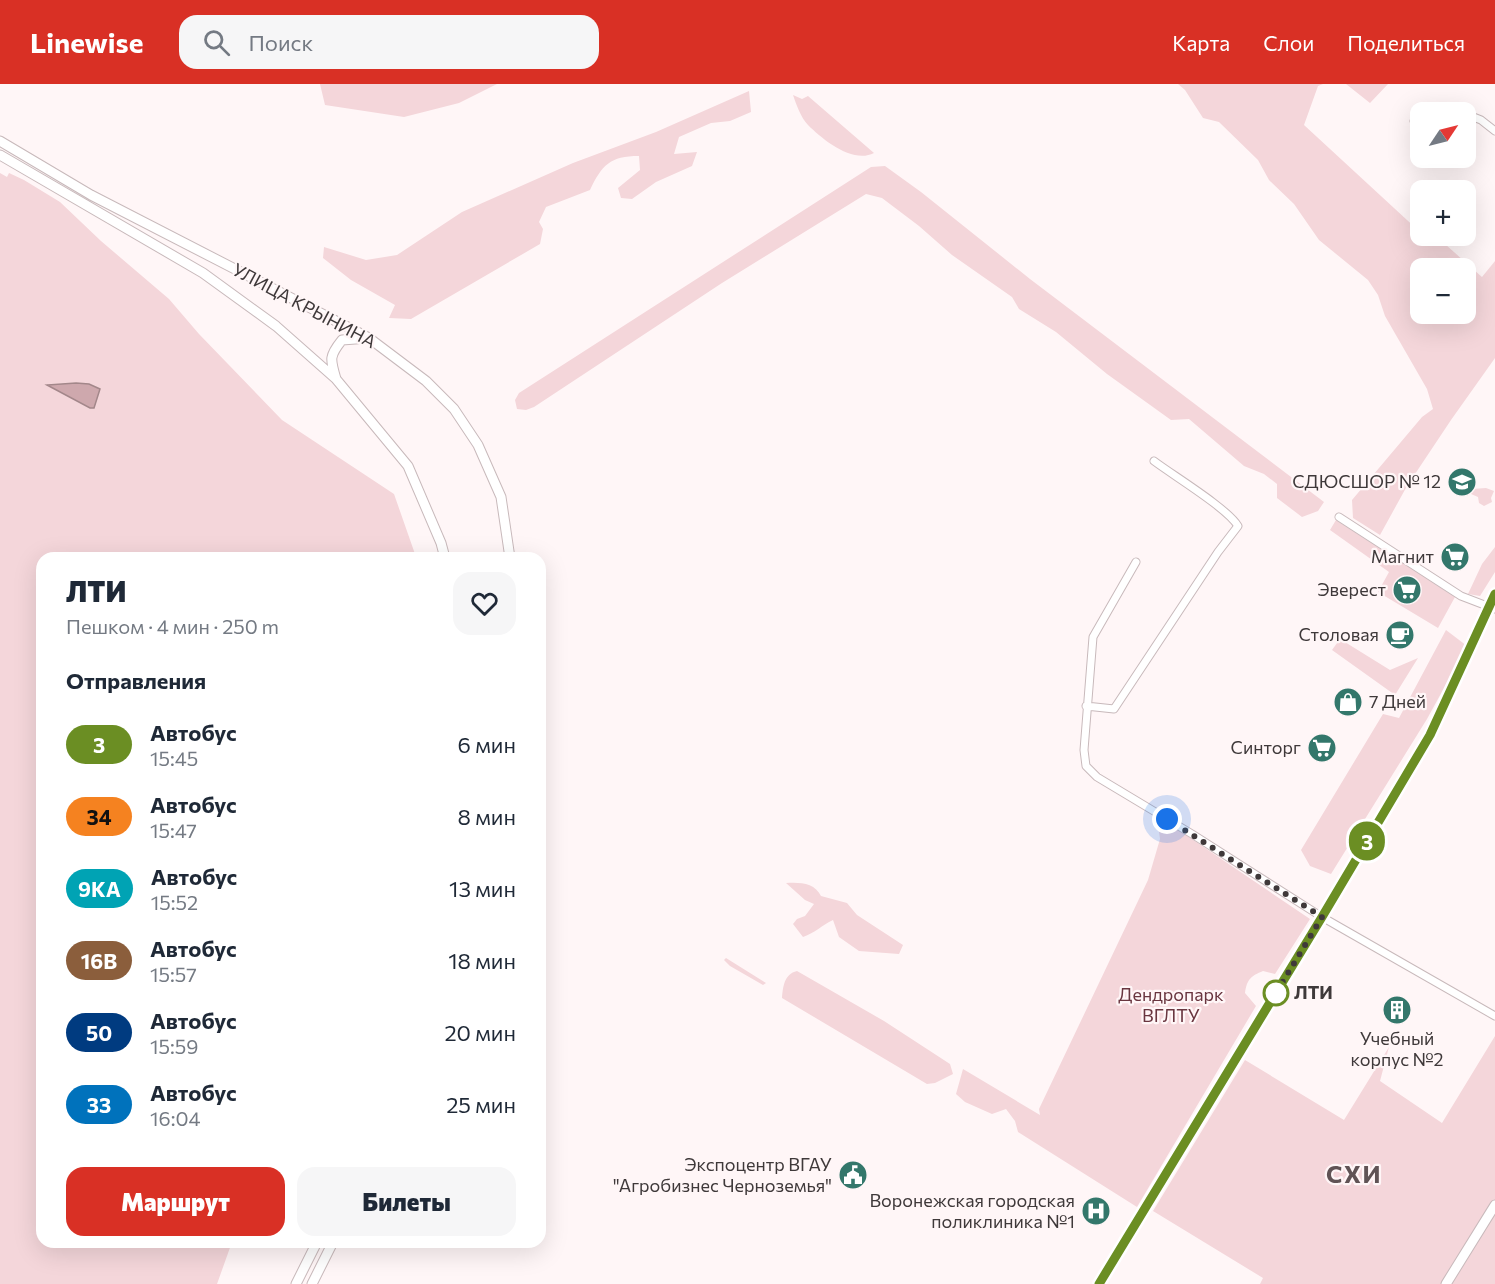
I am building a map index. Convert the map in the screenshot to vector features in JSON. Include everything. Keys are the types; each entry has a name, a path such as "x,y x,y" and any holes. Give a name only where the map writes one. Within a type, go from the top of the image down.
{"main road":[{"name":"УЛИЦА КРЫНИНА","path":"0,141 91,195 369,338 433,388 454,409 478,445 501,497 509,552"},
{"name":"УЛИЦА КРЫНИНА","path":"0,155 203,273 276,326 336,379 408,466 443,552"},
{"path":"336,379 331,363 332,352 342,340 369,338"},
{"path":"1099,1284 1430,735 1492,607 1495,594"},
{"path":"1446,1284 1495,1205"},
{"path":"296,1284 314,1248"},
{"path":"312,1284 330,1248"}],"street":[{"path":"1476,118 1495,131"},
{"path":"1086,706 1114,709 1218,552 1238,526 1234,519 1154,461"},
{"path":"1339,517 1461,596 1492,607"},
{"path":"1136,562 1093,637 1086,706 1084,750 1086,766 1097,777 1322,917 1495,1016"}],"green space":[{"path":"320,84 497,84 459,103 404,117 325,105"},
{"path":"1178,84 1323,84 1318,86 1304,125 1410,223 1410,246 1447,246 1461,258 1410,258 1410,324 1476,324 1476,272 1482,277 1495,261 1495,358 1407,486 1380,535 1353,518 1352,500 1422,417 1433,409 1427,389 1385,316 1378,295 1368,280 1319,240 1294,204 1269,180 1258,160 1219,122 1203,118 1185,90"},
{"path":"1346,84 1388,84 1370,103"},
{"path":"749,91 751,112 730,121 711,123 679,137 674,154 697,152 692,166 656,182 632,199 621,198 618,188 640,170 639,156 614,160 603,168 590,190 546,207 539,222 543,229 540,244 411,319 389,318 395,305 351,280 323,258 324,247 366,260 397,255 462,212 573,163 656,132"},
{"path":"793,95 802,99 808,96 874,153 866,156 848,153 830,143 805,122"},
{"path":"885,166 1324,502 1318,511 1302,517 1277,498 1277,484 1264,474 1244,466 1189,419 1171,420 1107,374 1056,332 1019,309 1012,297 952,255 882,198 866,194 722,283 534,407 526,410 517,409 515,400 519,393 871,167"},
{"path":"0,173 7,177 9,173 60,202 101,241 169,299 199,334 282,420 394,494 414,552 36,552 36,1248 230,1248 217,1284 0,1284"},
{"path":"1486,488 1494,491 1492,502 1484,506 1479,503 1478,497 1471,494 1472,489"},
{"path":"1336,520 1455,597 1438,628 1378,592 1389,572 1330,530"},
{"path":"1495,547 1495,572 1480,596 1468,594 1482,564"},
{"path":"1446,630 1467,646 1427,719 1331,874 1310,866 1301,850 1383,714 1399,718"},
{"path":"1340,639 1390,670 1418,658 1395,695 1332,650"},
{"name":"Дендропарк ВГЛТУ","path":"1158,825 1171,825 1310,919 1275,974 1263,971 1248,981 1245,993 1256,1006 1137,1207 1018,1132 1015,1121 1006,1109 992,1114 965,1102 956,1094 963,1069 1040,1115 1039,1109 1148,880 1160,839"},
{"path":"786,883 806,884 815,888 821,896 847,903 857,915 903,945 899,954 859,951 839,937 833,920 803,937 793,924 797,919 805,916 814,904 805,900"},
{"path":"726,958 766,983 763,985 730,966 724,960"},
{"path":"797,971 884,1021 950,1064 953,1074 935,1083 927,1084 782,998 787,978"},
{"path":"1495,1036 1495,1284 1260,1284 1263,1278 1153,1211 1245,1060 1344,1120 1389,1047 1380,1081 1442,1123"}],"shaded area":[{"path":"89,384 100,389 94,408 47,385"}],"bus line":[{"name":"3","path":"1099,1284 1430,735 1495,594"}],"place":[{"name":"СДЮСШОР № 12","path":"1462,482"},
{"name":"Магнит","path":"1455,557"},
{"name":"Эверест","path":"1407,590"},
{"name":"Столовая","path":"1400,635"},
{"name":"7 Дней","path":"1348,702"},
{"name":"Синторг","path":"1322,748"},
{"name":"ЛТИ","path":"1276,993"},
{"name":"Учебный корпус №2","path":"1397,1010"},
{"name":"Экспоцентр ВГАУ \"Агробизнес Черноземья\"","path":"853,1175"},
{"name":"Воронежская городская поликлиника №1","path":"1096,1211"}],"district":[{"name":"СХИ","path":"1354,1175"}],"route":[{"path":"1167,819 1322,917 1276,993"}]}
